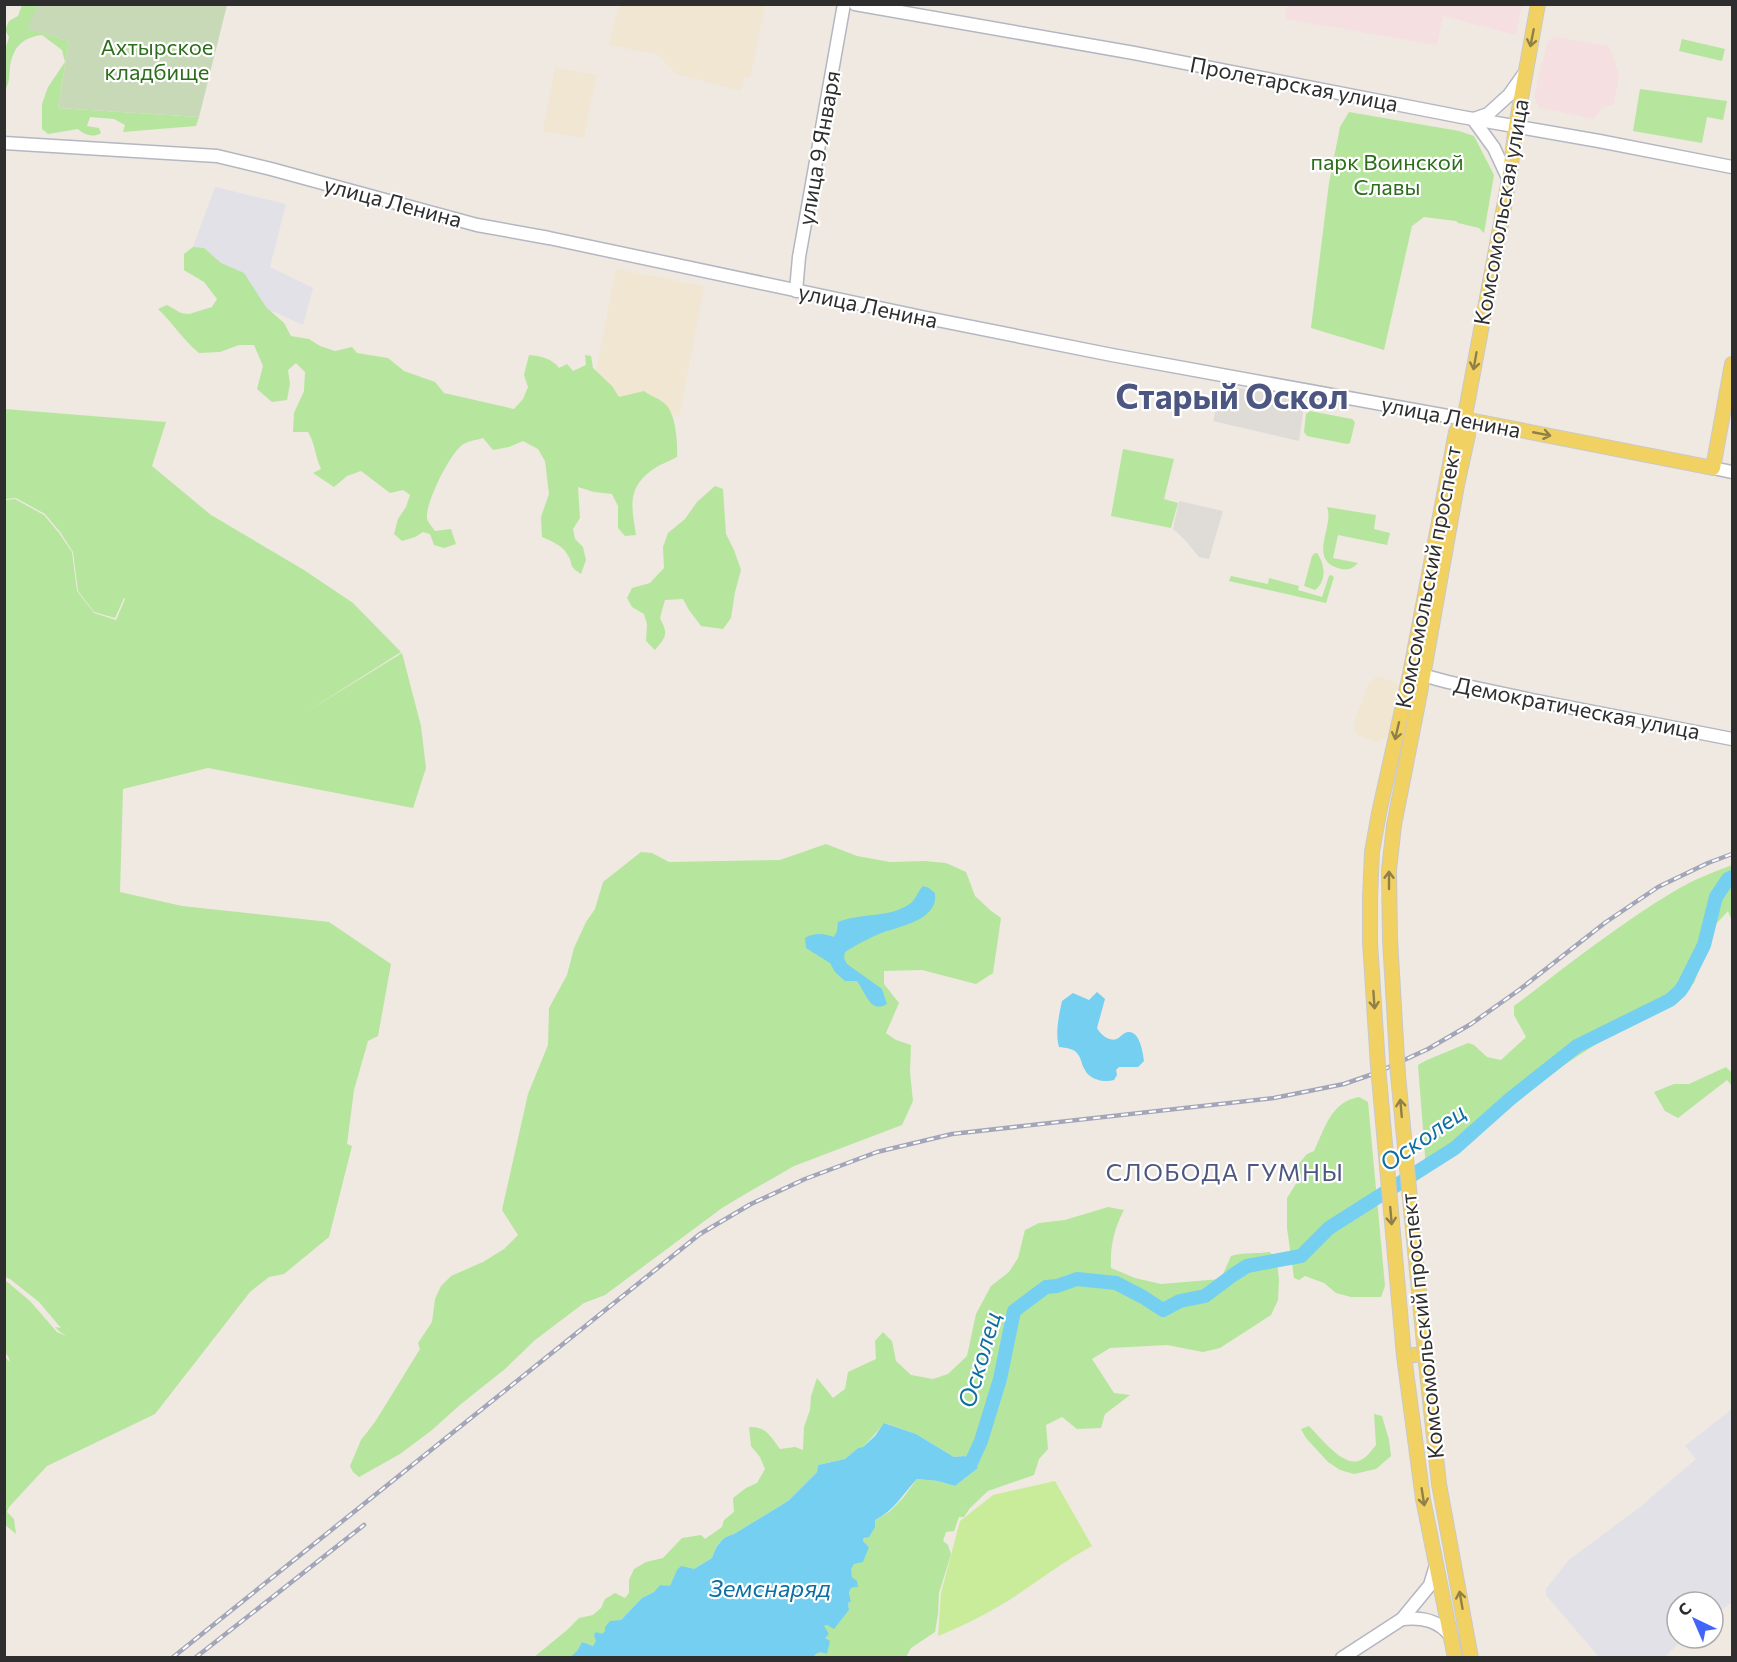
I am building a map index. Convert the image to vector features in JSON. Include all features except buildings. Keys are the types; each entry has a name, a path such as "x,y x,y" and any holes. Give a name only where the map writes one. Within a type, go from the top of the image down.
{"main road":[{"name":"улица 9 Января","path":"796,291 799,257 844,4"},
{"name":"Пролетарская улица","path":"855,4 1145,55 1732,167"},
{"name":"Комсомольская улица","path":"1464,419 1509,180 1516,126 1538,4"},
{"path":"1509,180 1494,148 1473,119 1488,114 1509,94 1526,70"},
{"name":"улица Ленина","path":"4,142 217,156 477,225 1112,355 1464,419 1732,472"},
{"path":"1713,468 1732,364"},
{"name":"Комсомольский проспект","path":"1464,419 1468,435 1394,825 1389,870 1390,939 1398,1074 1425,1354 1439,1484 1471,1658"},
{"name":"Комсомольский проспект","path":"1455,1658 1423,1499 1404,1356 1378,1066 1370,942 1370,898 1372,852 1379,813 1408,682 1456,432 1464,419"},
{"name":"Демократическая улица","path":"1422,675 1532,700 1732,739"},
{"path":"1404,1356 1425,1354"},
{"path":"1342,1658 1402,1619 1430,1585 1436,1565"},
{"path":"1402,1619 1419,1618 1437,1624 1452,1638"}],"shaded area":[{"path":"1287,4 1522,5 1516,35 1443,16 1437,45 1285,19"},
{"path":"619,5 765,5 750,78 744,77 741,91 677,74 657,54 609,45"},
{"path":"1554,37 1609,46 1619,74 1614,104 1602,108 1594,119 1540,108 1534,97 1547,44"},
{"path":"555,68 596,75 584,138 543,131"},
{"path":"215,187 286,204 270,267 313,288 303,325 184,271"},
{"path":"616,269 704,288 679,416 591,398"},
{"path":"1223,385 1305,400 1299,441 1213,421"},
{"path":"1179,501 1223,511 1209,559 1199,557 1173,529"},
{"path":"1377,677 1396,682 1400,693 1387,737 1376,742 1358,735 1353,726 1369,683"},
{"path":"1732,1409 1732,1602 1725,1607 1725,1590 1665,1590 1665,1650 1672,1650 1665,1657 1599,1657 1546,1595 1546,1589 1569,1560 1640,1507 1696,1459 1685,1446"}],"green space":[{"path":"22,5 38,5 28,29 69,41 58,108 199,117 196,126 123,132 125,125 114,119 90,117 87,126 99,128 101,133 89,135 78,129 48,134 42,129 42,104 48,87 65,62 62,50 42,35 24,41 14,53 5,90 5,50 9,37 5,30 9,21 18,16"},
{"name":"Ахтырское кладбище","path":"38,5 227,5 199,117 58,108 69,41 27,29"},
{"path":"1682,39 1725,49 1722,61 1679,51"},
{"path":"1640,89 1727,101 1723,120 1707,117 1702,143 1633,131"},
{"name":"парк Воинской Славы","path":"1349,112 1459,131 1474,136 1494,175 1484,233 1479,228 1456,221 1424,217 1412,226 1384,350 1311,328 1329,183 1340,127"},
{"path":"193,247 204,248 221,263 244,273 266,307 284,323 291,336 309,339 335,351 352,347 357,353 388,358 404,371 435,382 444,393 514,409 523,399 528,387 524,375 529,355 549,360 559,368 567,364 573,371 586,365 585,355 591,356 593,368 612,386 619,397 644,391 660,400 672,414 677,437 677,457 655,468 638,484 634,492 632,508 636,535 625,536 618,528 618,506 612,494 578,487 580,518 573,529 575,539 583,547 586,560 581,574 576,571 562,548 542,537 541,517 549,494 545,461 538,449 523,441 493,450 483,438 466,443 456,451 439,480 427,512 428,522 435,531 451,529 456,544 444,548 434,545 430,534 423,532 402,541 394,534 398,519 410,495 403,490 390,493 361,471 347,476 334,487 313,473 321,469 310,436 308,432 293,432 294,413 304,391 305,372 296,363 288,370 290,384 287,400 272,402 257,389 263,366 254,345 239,345 220,352 199,353 158,309 167,305 181,313 189,314 212,307 217,299 204,282 184,270 184,254"},
{"path":"5,409 166,422 152,466 211,515 304,570 353,603 401,652 303,714 402,653 421,726 426,768 413,808 208,768 123,789 120,892 182,906 329,922 391,964 378,1036 368,1041 354,1090 347,1144 352,1146 329,1237 284,1274 269,1277 250,1292 155,1414 47,1466 9,1507 7,1512 14,1519 16,1534 4,1524 5,1357 10,1362 5,1352 5,1280 30,1301 57,1332 66,1336 55,1327 61,1328 39,1302 5,1277 5,500 15,499 44,515 59,533 72,552 77,591 94,613 116,620 125,599 115,618 94,612 78,591 73,552 60,532 45,514 16,498 5,499"},
{"path":"1310,411 1352,419 1355,422 1350,443 1307,436 1304,432 1306,414"},
{"path":"1123,449 1174,459 1164,499 1178,503 1171,528 1111,516"},
{"path":"715,486 723,489 726,534 741,570 731,618 723,629 701,626 683,599 665,600 660,618 665,635 655,650 646,641 647,624 644,614 632,607 627,598 632,588 650,583 664,568 663,547 668,533 685,519 697,502"},
{"path":"1327,507 1376,515 1374,529 1390,533 1387,545 1338,535 1333,558 1358,563 1346,569 1331,565 1325,559 1323,551 1328,524"},
{"path":"1315,553 1320,557 1324,572 1322,582 1315,590 1304,586 1312,556"},
{"path":"1331,575 1334,577 1326,603 1229,581 1231,576 1268,584 1269,578 1299,586 1298,590 1322,597"},
{"path":"826,844 857,856 890,862 946,863 966,872 975,896 1001,918 993,973 976,984 922,970 884,971 884,984 899,1003 886,1033 896,1040 911,1045 910,1072 913,1101 902,1125 794,1166 722,1208 605,1295 584,1303 535,1340 505,1369 400,1454 359,1477 350,1466 361,1440 375,1422 420,1349 418,1343 432,1322 435,1299 441,1286 451,1276 483,1262 504,1249 518,1235 502,1210 528,1094 548,1045 549,1008 567,975 574,948 595,909 603,882 641,852 652,853 669,862 780,860"},
{"path":"1732,865 1732,921 1728,911 1715,925 1694,983 1651,1015 1618,1030 1570,1061 1509,1104 1454,1154 1426,1168 1418,1065 1468,1043 1474,1045 1487,1057 1501,1060 1526,1037 1514,1015 1514,1006 1594,945 1656,902 1691,882"},
{"path":"1726,1067 1732,1073 1732,1086 1727,1080 1678,1118 1665,1111 1654,1092 1674,1084 1689,1084"},
{"path":"1359,1097 1368,1102 1385,1286 1381,1297 1351,1297 1336,1293 1324,1283 1305,1276 1299,1280 1294,1278 1287,1228 1287,1198 1301,1176 1297,1166 1307,1154 1314,1151 1335,1110 1349,1100"},
{"path":"1108,1207 1124,1210 1113,1238 1111,1268 1135,1278 1161,1284 1221,1279 1231,1256 1270,1252 1277,1261 1278,1300 1271,1315 1220,1348 1203,1352 1167,1345 1110,1348 1092,1359 1114,1393 1130,1395 1105,1414 1101,1428 1077,1429 1062,1417 1046,1425 1048,1449 1039,1459 1034,1475 988,1491 964,1517 959,1517 954,1531 946,1532 943,1541 948,1545 951,1554 939,1593 935,1632 911,1648 906,1657 813,1657 819,1652 827,1654 824,1626 834,1628 849,1610 851,1588 857,1587 850,1569 869,1547 863,1541 875,1520 889,1512 917,1479 938,1481 955,1486 978,1468 964,1456 954,1457 916,1434 885,1423 863,1447 858,1448 845,1459 818,1465 817,1472 788,1501 722,1539 712,1558 694,1569 677,1570 670,1587 660,1585 654,1592 642,1598 621,1620 605,1631 593,1646 582,1642 570,1657 533,1658 579,1618 593,1615 601,1608 605,1599 615,1593 625,1598 629,1593 629,1580 634,1569 646,1562 663,1558 682,1538 701,1535 705,1539 722,1527 724,1520 734,1512 733,1498 757,1483 765,1469 760,1457 751,1446 749,1427 764,1430 780,1449 795,1447 803,1450 804,1427 817,1378 833,1398 845,1389 848,1372 876,1359 875,1341 883,1332 892,1341 896,1361 911,1375 933,1379 948,1374 967,1356 976,1314 991,1286 1009,1272 1018,1258 1025,1230 1039,1223 1065,1220"},
{"path":"1374,1414 1382,1416 1391,1456 1376,1469 1354,1474 1340,1470 1328,1462 1306,1438 1301,1429 1309,1426 1338,1455 1345,1459 1358,1461 1366,1457 1376,1445"},
{"path":"1055,1481 1092,1546 998,1607 938,1636 941,1593 960,1521 993,1495"}],"water":[{"path":"923,886 935,893 935,902 924,916 875,936 845,952 844,958 847,964 882,989 887,1004 876,1006 872,1004 857,981 845,981 835,972 830,963 806,948 805,938 809,936 819,934 834,937 838,922 855,917 892,912 908,905"},
{"path":"1097,992 1105,999 1097,1028 1099,1031 1105,1037 1115,1040 1126,1033 1133,1033 1138,1039 1144,1057 1144,1061 1138,1067 1119,1067 1114,1080 1110,1081 1098,1080 1090,1076 1077,1053 1071,1049 1059,1047 1057,1036 1062,1001 1073,993 1089,1000"},
{"name":"Земснаряд","path":"884,1423 916,1434 954,1457 964,1456 974,1460 978,1468 955,1486 938,1481 917,1479 893,1507 875,1520 875,1527 869,1537 864,1538 863,1541 869,1547 863,1562 854,1564 851,1569 852,1577 857,1581 858,1587 851,1588 849,1593 851,1601 848,1603 849,1610 834,1629 827,1625 824,1626 829,1634 825,1638 830,1641 827,1654 819,1653 813,1658 570,1657 582,1642 593,1646 596,1641 594,1635 596,1632 602,1634 610,1621 621,1620 642,1598 654,1592 660,1585 670,1586 681,1566 694,1569 712,1558 717,1546 726,1537 788,1501 817,1472 818,1465 845,1459 858,1448 863,1447"}],"waterway":[{"name":"Осколец","path":"958,1464 971,1463 981,1441 1000,1379 1014,1311 1046,1287 1077,1279 1116,1283 1163,1310 1180,1301 1205,1296 1247,1266 1301,1256 1329,1228 1455,1148 1510,1099 1577,1046 1670,1000 1684,985 1704,945 1716,897 1728,879 1732,877"}],"railway":[{"path":"172,1658 700,1234 751,1204 805,1179 877,1152 952,1134 1274,1098 1344,1084 1376,1073 1428,1049 1471,1024 1519,990 1606,922 1658,887 1732,854"},
{"path":"195,1658 364,1525"}],"district":[{"name":"Старый Оскол","path":"1232,397"},
{"name":"СЛОБОДА ГУМНЫ","path":"1225,1173"}]}
